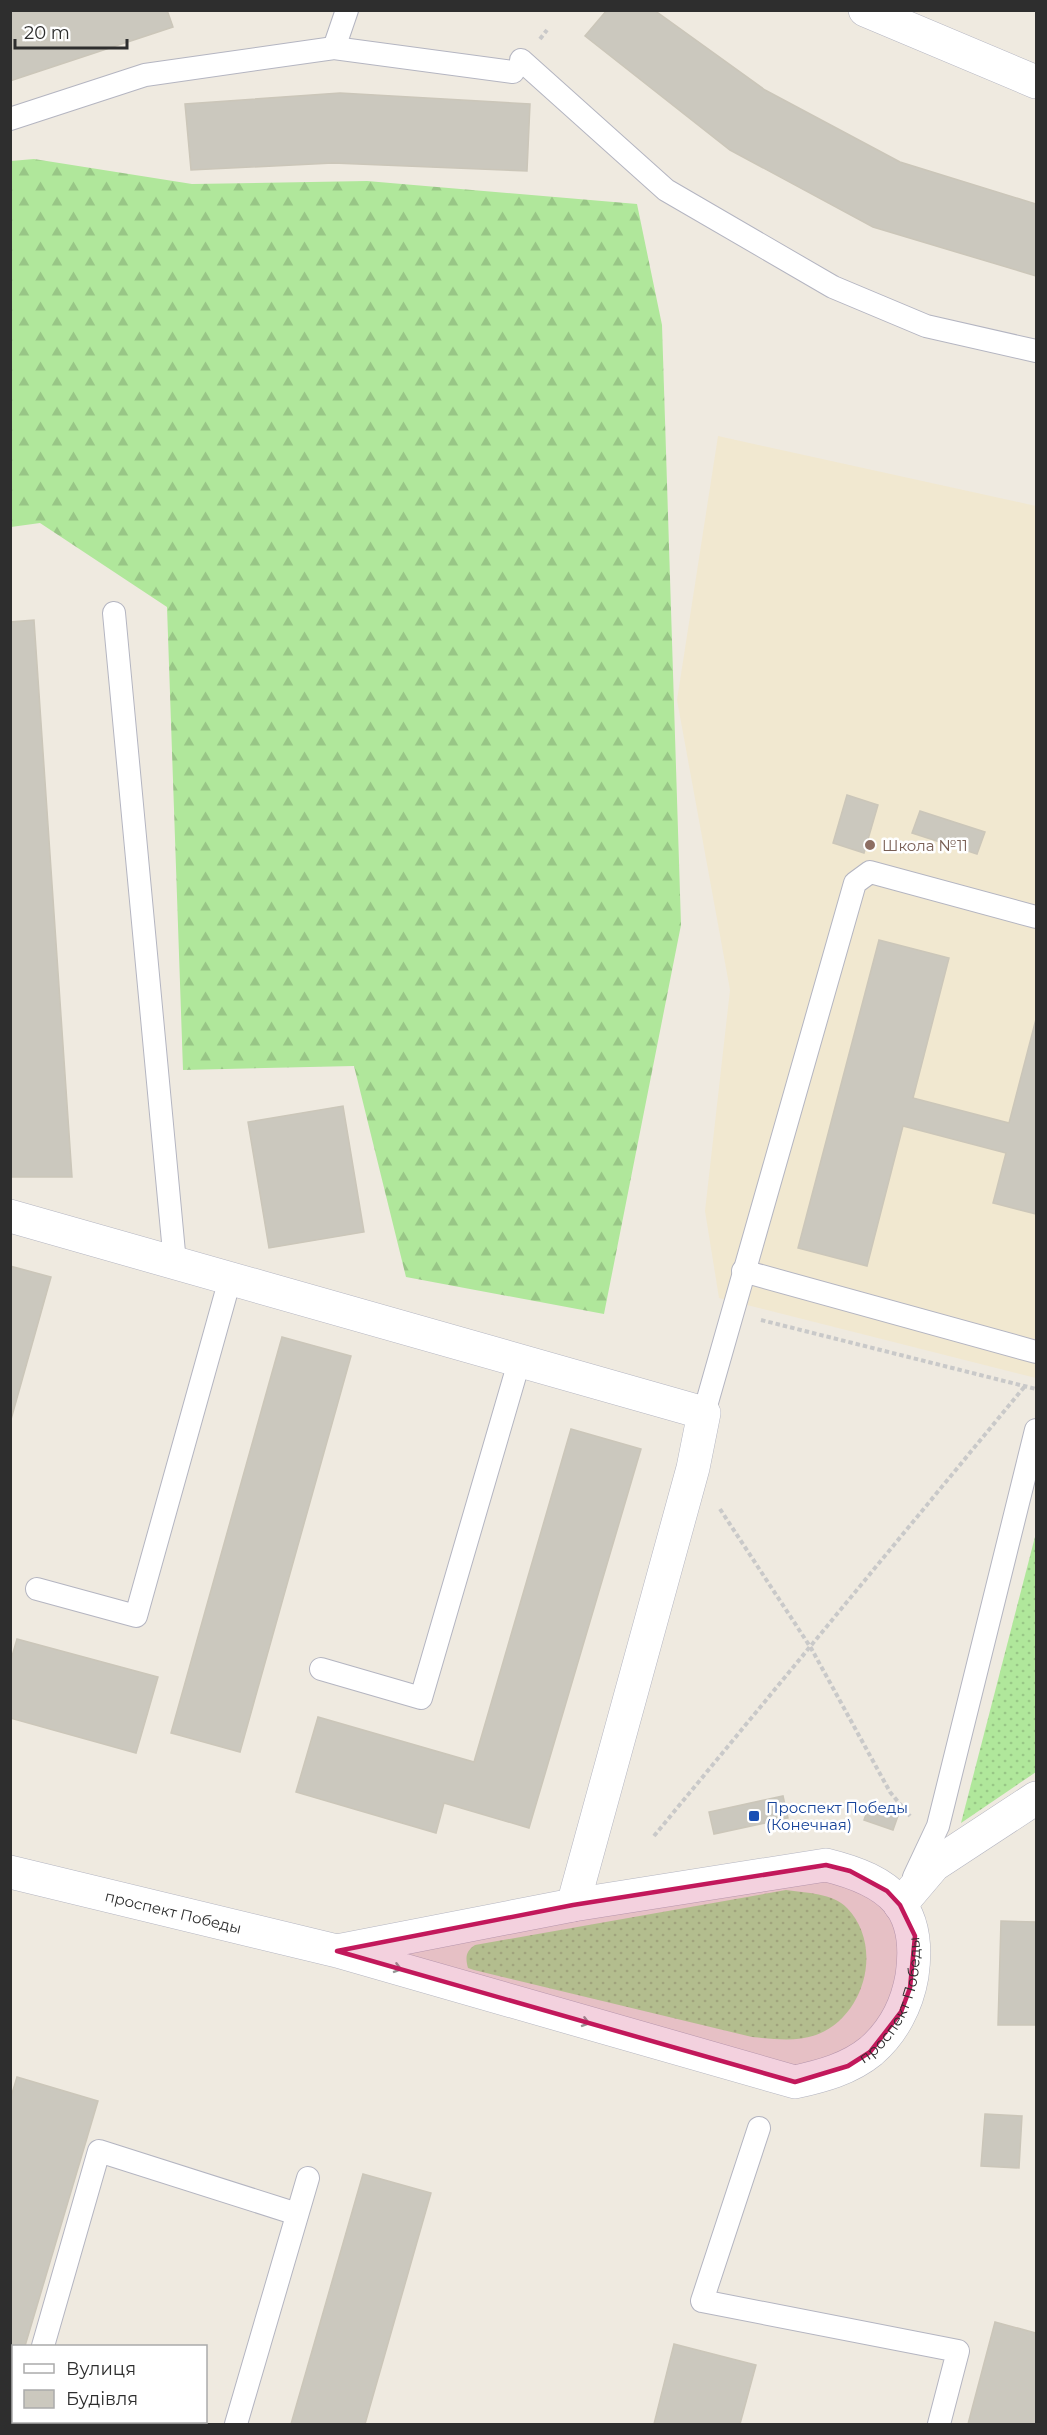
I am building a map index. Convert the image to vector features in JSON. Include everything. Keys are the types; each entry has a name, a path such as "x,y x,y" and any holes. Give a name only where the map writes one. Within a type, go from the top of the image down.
{"street":[{"path":"865,10 1036,82"},
{"path":"10,1216 704,1413 693,1468 573,1905"},
{"path":"900,1905 934,1865 1036,1798"},
{"name":"проспект Победы","path":"10,1872 337,1951 795,2082 839,2070 870,2052 889,2032 901,2012 910,1988 915,1952 912,1928 900,1905 886,1891 868,1879 826,1865 573,1905 337,1951"}],"lane":[{"path":"334,48 347,10"},
{"path":"10,120 145,75 334,48 517,66 666,190 833,287 926,326 1036,351"},
{"path":"114,613 175,1263"},
{"path":"704,1413 855,883 870,872 1036,917"},
{"path":"743,1271 1036,1352"},
{"path":"37,1589 136,1616 230,1279"},
{"path":"321,1669 421,1698 519,1362"},
{"path":"900,1905 938,1826 1036,1430"},
{"path":"759,2128 702,2301 958,2351 939,2424"},
{"path":"43,2345 99,2151 297,2214"},
{"path":"236,2424 308,2178"}],"path":[{"path":"731,1312 1036,1389"},
{"path":"654,1836 1025,1386"},
{"path":"693,1468 811,1648 890,1792 915,1823 932,1837"}],"highlighted area":[{"path":"826,1865 850,1871 887,1891 900,1905 915,1936 910,1988 901,2012 870,2052 848,2066 795,2082 337,1951 573,1905"}],"shaded area":[{"name":"Школа №11","path":"718,436 1036,506 1036,1378 719,1298 705,1211 730,990 677,700"}],"green space":[{"path":"34,159 192,184 367,181 637,204 662,325 681,925 604,1314 406,1277 354,1066 183,1070 167,607 40,523 11,527 11,161"},
{"path":"1036,1533 1036,1772 961,1823"},
{"path":"786,1890 819,1894 841,1903 858,1924 865,1941 864,1979 847,2013 833,2026 816,2035 801,2039 752,2037 468,1968 467,1955 475,1945"}],"building":[{"path":"167,10 173,27 10,81 10,11"},
{"path":"607,10 654,10 765,90 900,162 1036,204 1036,276 873,227 730,150 585,36"},
{"path":"340,93 530,104 527,171 333,163 191,170 185,104"},
{"path":"34,620 72,1177 10,1177 10,622"},
{"path":"847,795 878,805 864,853 833,843"},
{"path":"920,811 985,832 977,854 912,833"},
{"path":"879,940 949,958 913,1098 1009,1123 1036,1019 1036,1214 993,1203 1006,1153 903,1126 867,1266 798,1248"},
{"path":"343,1106 364,1232 269,1248 248,1122"},
{"path":"10,1266 51,1277 10,1423"},
{"path":"282,1337 351,1356 240,1752 171,1733"},
{"path":"571,1429 641,1449 529,1828 444,1803 436,1833 296,1792 318,1717 474,1762"},
{"path":"17,1639 158,1677 136,1753 10,1718 10,1663"},
{"path":"783,1796 788,1818 714,1834 709,1812"},
{"path":"870,1803 899,1813 893,1830 864,1820"},
{"path":"1001,1921 1036,1922 1036,2025 998,2025"},
{"path":"17,2077 98,2101 25,2345 12,2345 12,2391 10,2396 10,2100"},
{"path":"985,2114 1022,2116 1019,2168 981,2166"},
{"path":"363,2174 431,2193 365,2424 291,2424"},
{"path":"995,2322 1036,2333 1036,2424 968,2424"},
{"path":"674,2344 756,2365 740,2424 654,2424"}],"place":[{"name":"Школа №11","path":"870,845"},
{"name":"Проспект Победы (Конечная)","path":"754,1816"}]}
